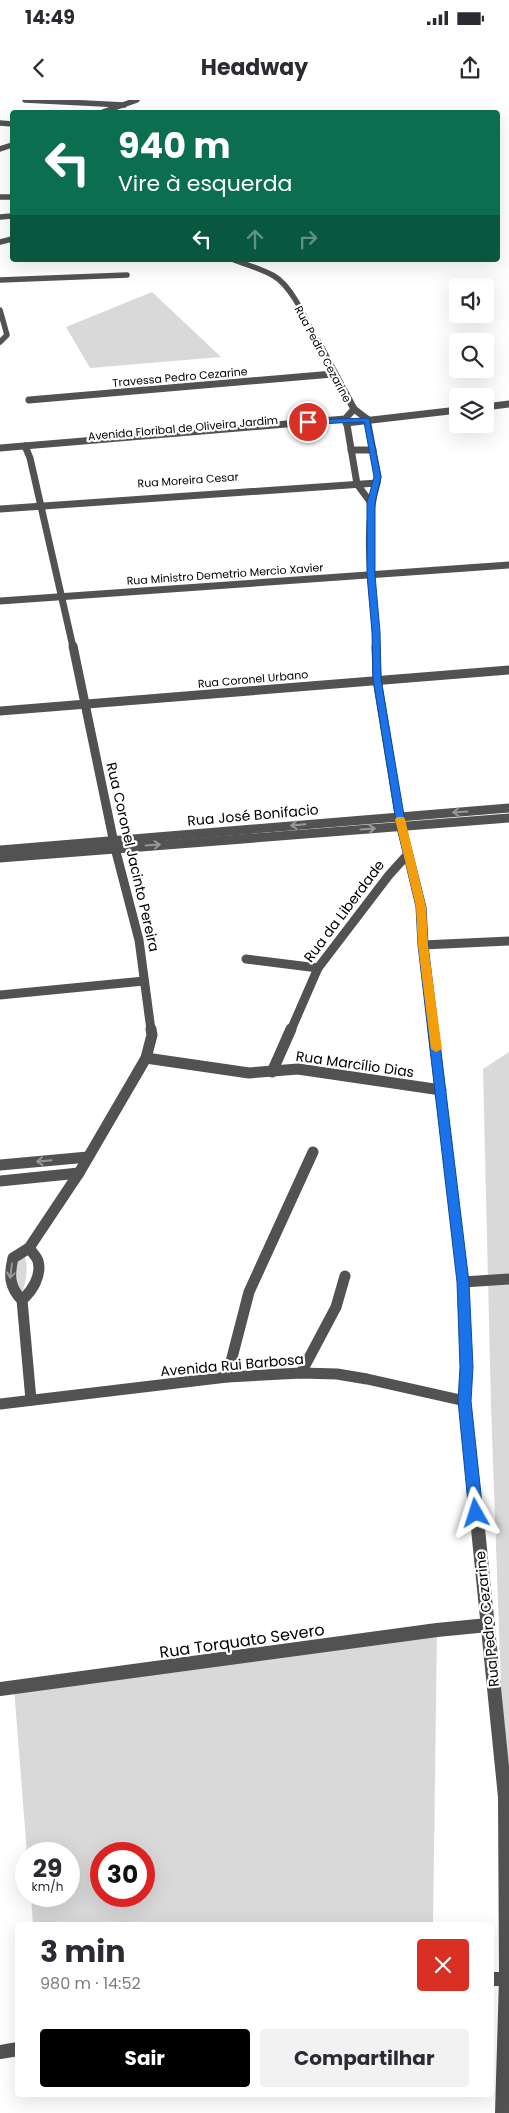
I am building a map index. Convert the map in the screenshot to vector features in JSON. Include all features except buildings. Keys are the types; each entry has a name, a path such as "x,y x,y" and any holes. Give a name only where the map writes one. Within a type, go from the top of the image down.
{"street":[{"path":"25,100 124,105"},
{"path":"88,100 134,101"},
{"path":"109,110 134,101"},
{"name":"Rua Pedro Cezarine","path":"239,262 274,276 283,284 304,315 333,374 354,410 346,421 351,450 357,481 371,503"},
{"path":"0,280 127,275"},
{"path":"0,310 7,335 0,342"},
{"name":"Travessa Pedro Cezarine","path":"30,400 333,374"},
{"path":"494,405 509,404"},
{"path":"354,410 367,419"},
{"name":"Avenida Floribal de Oliveira Jardim","path":"0,454 26,449 449,411"},
{"name":"Rua Pedro Cezarine","path":"367,419 377,480 371,503 371,575 376,632 377,679 401,822 421,907 423,945 463,1282 466,1367 464,1401 507,1798 498,1979 502,2113"},
{"name":"Avenida Floribal de Oliveira Jardim","path":"0,448 26,449"},
{"name":"Rua Coronel Jacinto Pereira","path":"26,449 62,596 114,844 139,940 152,1035 146,1058 79,1173 29,1248 13,1258 8,1276 14,1292 22,1300 31,1400"},
{"path":"351,450 372,450"},
{"name":"Rua Moreira Cesar","path":"0,509 40,503 377,480"},
{"name":"Rua Moreira Cesar","path":"0,502 40,503"},
{"name":"Rua Ministro Demetrio Mercio Xavier","path":"0,601 509,565"},
{"name":"Rua Coronel Urbano","path":"0,711 377,679 509,670"},
{"name":"Rua José Bonifacio","path":"401,822 509,808"},
{"name":"Rua José Bonifacio","path":"0,850 114,844 401,822 509,818"},
{"name":"Rua José Bonifacio","path":"0,858 114,844"},
{"name":"Rua da Liberdade","path":"272,1072 318,968 389,875 408,854"},
{"path":"423,945 509,941"},
{"path":"246,959 318,968"},
{"path":"0,995 144,980"},
{"name":"Rua Marcílio Dias","path":"146,1058 249,1072 298,1069 441,1090"},
{"path":"227,1377 249,1292 313,1152"},
{"path":"0,1165 88,1157"},
{"path":"0,1181 79,1173"},
{"path":"22,1300 33,1290 38,1273 38,1261 29,1248"},
{"path":"301,1373 336,1308 345,1276"},
{"path":"463,1282 509,1279"},
{"name":"Avenida Rui Barbosa","path":"0,1404 227,1377 301,1373 337,1374 367,1379 464,1401"},
{"name":"Rua Torquato Severo","path":"0,1689 437,1630 488,1625"},
{"path":"0,2052 15,2050"}],"shaded area":[{"path":"152,292 221,357 90,368 66,327"},
{"path":"509,1052 509,1798 505,1797 491,1406 483,1069"},
{"path":"24,1254 27,1269 22,1294 17,1293 15,1264"},
{"path":"437,1630 433,1922 33,1922 32,1907 80,1907 80,1842 26,1842 14,1688"}],"slow traffic":[{"path":"400,819 421,907 423,945 436,1049"}],"route":[{"path":"308,422 367,419 378,477 371,503 371,575 376,632 377,679 401,827 421,907 423,945 463,1282 466,1367 464,1401 476,1513"}]}
